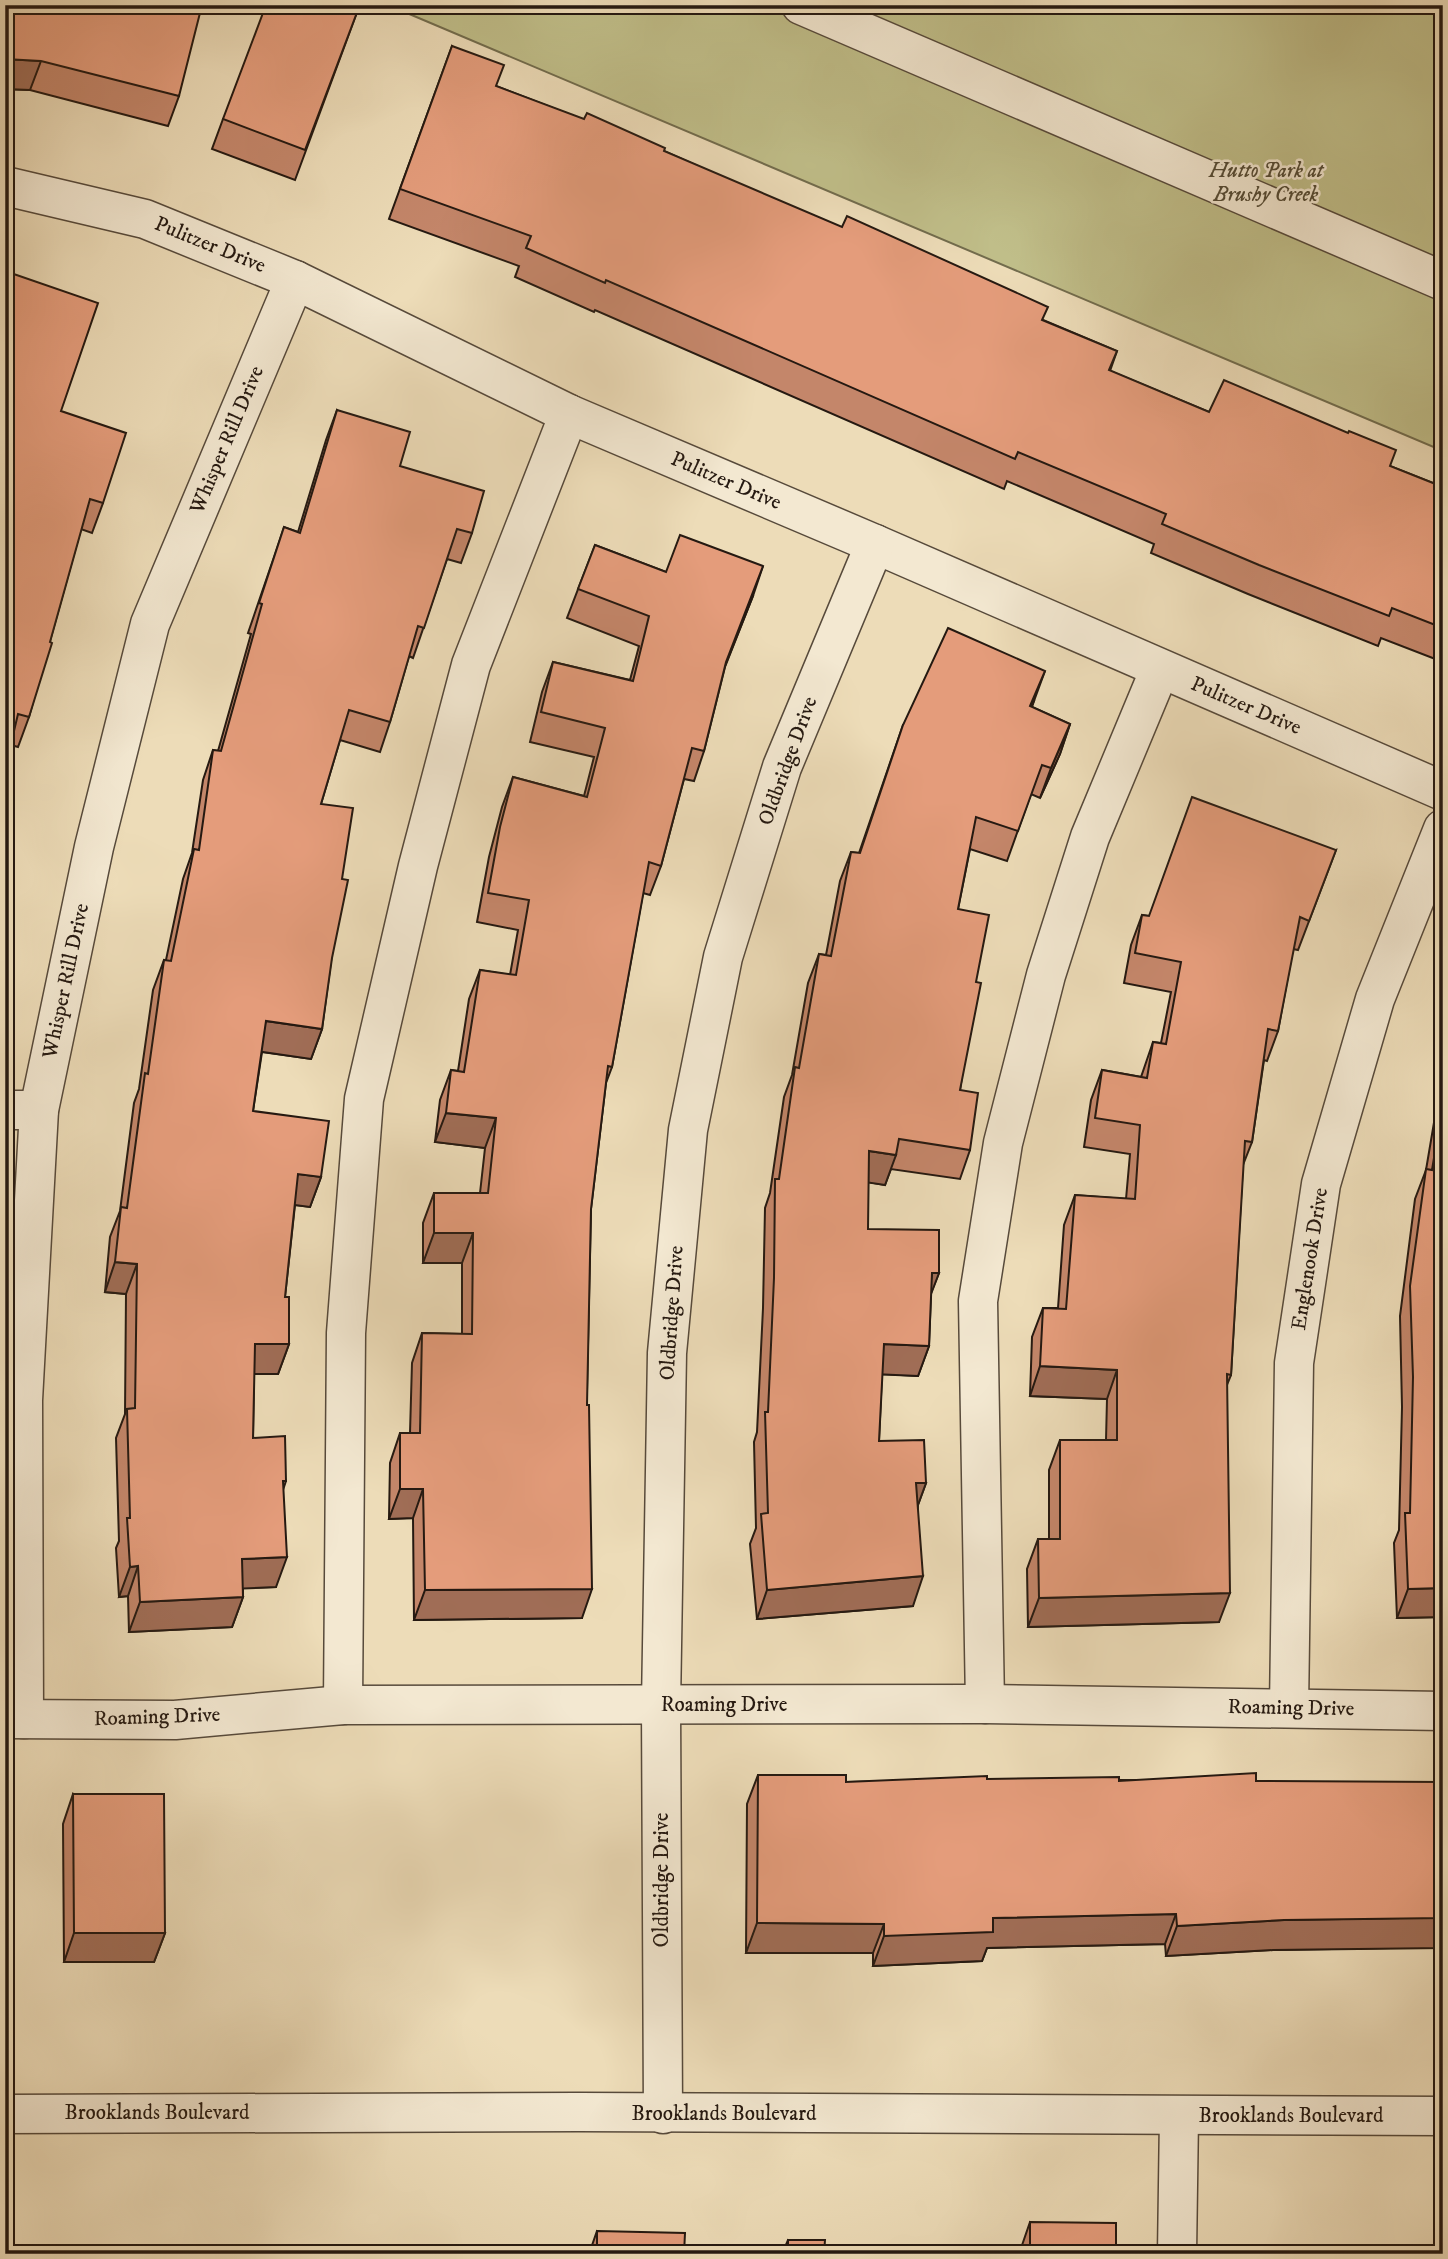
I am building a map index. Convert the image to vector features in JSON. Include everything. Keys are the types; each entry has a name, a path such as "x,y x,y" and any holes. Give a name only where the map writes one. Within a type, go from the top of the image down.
{"street":[{"path":"803,6 1443,281"},
{"name":"Pulitzer Drive","path":"5,186 145,219 295,280 569,415 875,544 1443,791"},
{"name":"Whisper Rill Drive","path":"14,1719 14,1401 22,1110 94,847 150,624 295,280"},
{"path":"344,1705 346,1333 364,1099 418,866 471,666 569,415"},
{"name":"Oldbridge Drive","path":"663,2114 661,1705 667,1353 688,1130 723,957 782,767 875,544"},
{"path":"985,1704 978,1301 1003,1143 1046,975 1090,837 1160,669"},
{"name":"Englenook Drive","path":"1289,1708 1294,1363 1321,1184 1375,999 1443,829"},
{"name":"Roaming Drive","path":"14,1719 175,1720 344,1705 985,1704 1443,1711"},
{"name":"Brooklands Boulevard","path":"5,2114 1443,2116"},
{"path":"1177,2254 1179,2116"}],"green space":[{"name":"Hutto Park at Brushy Creek","path":"388,5 1443,5 1443,451"}],"building":[{"path":"5,5 202,5 179,96 41,61 5,59"},
{"path":"266,5 359,7 305,150 223,119"},
{"path":"452,46 504,65 496,86 584,119 587,113 665,148 664,151 842,227 847,216 1048,307 1042,320 1117,351 1109,370 1209,412 1224,380 1348,433 1349,431 1396,450 1390,466 1443,487 1443,628 1392,608 1389,616 1259,565 1162,524 1166,514 1018,452 1015,459 606,280 605,283 526,248 531,236 400,189"},
{"path":"5,271 98,303 61,411 126,433 103,503 90,499 50,642 52,643 29,717 18,714 5,769"},
{"path":"337,410 410,432 400,466 484,491 472,533 457,529 424,628 418,626 390,722 349,710 321,804 353,808 342,879 348,880 332,958 322,1029 266,1021 253,1111 329,1121 321,1177 298,1174 285,1297 289,1297 289,1344 255,1344 253,1438 285,1436 286,1481 283,1481 287,1557 242,1559 243,1597 140,1602 138,1566 130,1567 127,1518 130,1518 127,1409 135,1408 137,1264 115,1262 121,1207 127,1208 145,1073 148,1074 164,960 171,961 194,849 199,850 213,750 221,751 262,604 259,603 284,527 300,533"},
{"path":"680,535 763,566 726,662 704,751 692,748 661,866 649,862 612,1067 608,1066 591,1209 587,1405 592,1589 425,1590 423,1489 400,1489 400,1433 420,1433 422,1333 472,1334 473,1233 434,1233 434,1193 488,1193 496,1118 446,1113 451,1070 464,1072 480,970 516,975 529,900 488,893 500,827 513,777 587,797 605,728 541,712 553,662 633,681 649,616 578,589 595,545 666,572"},
{"path":"948,628 1045,671 1030,706 1070,724 1051,768 1042,765 1018,831 976,817 958,909 989,915 976,982 981,983 960,1090 978,1093 970,1150 899,1139 896,1155 869,1151 868,1229 939,1230 939,1273 932,1273 929,1346 884,1344 879,1441 924,1440 926,1483 916,1483 923,1576 767,1590 761,1514 768,1513 765,1412 768,1412 774,1278 775,1179 779,1179 795,1067 799,1068 819,954 831,956 851,852 860,853 903,725"},
{"path":"1192,797 1336,850 1309,921 1300,917 1278,1031 1268,1029 1252,1142 1245,1141 1231,1375 1227,1374 1230,1593 1039,1598 1038,1539 1060,1539 1060,1440 1117,1440 1117,1370 1040,1366 1043,1308 1066,1309 1075,1195 1135,1199 1140,1125 1095,1118 1102,1070 1147,1078 1153,1042 1166,1044 1181,962 1135,953 1142,915 1149,916"},
{"path":"1443,1104 1443,1588 1408,1589 1405,1513 1410,1513 1413,1377 1410,1286 1426,1169 1432,1170"},
{"path":"1256,1773 1256,1781 1443,1782 1443,1918 1284,1920 1177,1926 1176,1914 993,1918 993,1932 884,1936 884,1924 757,1923 758,1775 846,1775 846,1782 987,1776 987,1779 1119,1777 1119,1781"},
{"path":"73,1794 164,1794 165,1933 74,1933"},
{"path":"1030,2222 1116,2223 1116,2254 1030,2254"},
{"path":"597,2231 685,2233 684,2254 597,2254"},
{"path":"788,2240 825,2240 824,2254 788,2254"}]}
